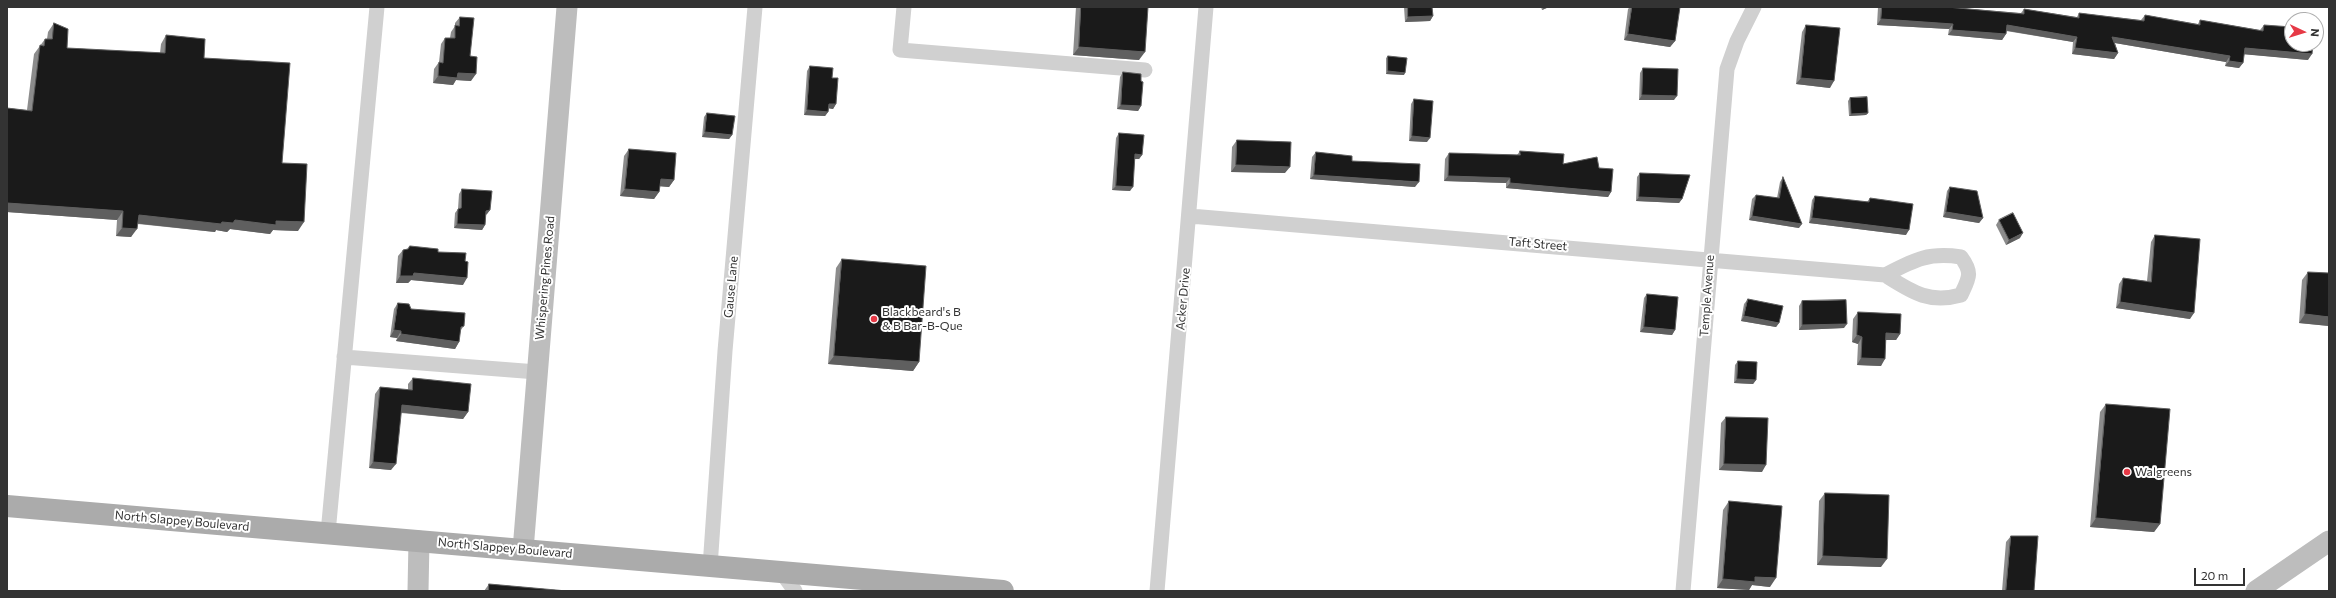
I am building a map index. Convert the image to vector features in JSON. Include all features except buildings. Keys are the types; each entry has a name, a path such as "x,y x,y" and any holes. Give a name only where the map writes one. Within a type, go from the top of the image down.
{"main road":[{"name":"North Slappey Boulevard","path":"7,506 1003,591"}],"street":[{"path":"328,533 376,7"},
{"name":"Whispering Pines Road","path":"523,550 567,7"},
{"name":"Gause Lane","path":"710,567 725,351 755,7"},
{"path":"904,7 900,50 1145,70"},
{"name":"Acker Drive","path":"1157,591 1190,216 1206,7"},
{"name":"Temple Avenue","path":"1683,591 1727,69 1739,36 1754,7"},
{"name":"Taft Street","path":"1190,216 1710,258 1885,275 1909,290 1932,299 1961,295 1969,279 1969,267 1961,257 1940,254 1916,260 1885,275"},
{"path":"344,357 537,372"},
{"path":"418,591 419,541"},
{"path":"2256,591 2329,541"},
{"path":"782,572 795,591"}],"place":[{"name":"Blackbeard's B & B Bar-B-Que","path":"874,319"},
{"name":"Walgreens","path":"2127,472"}]}
